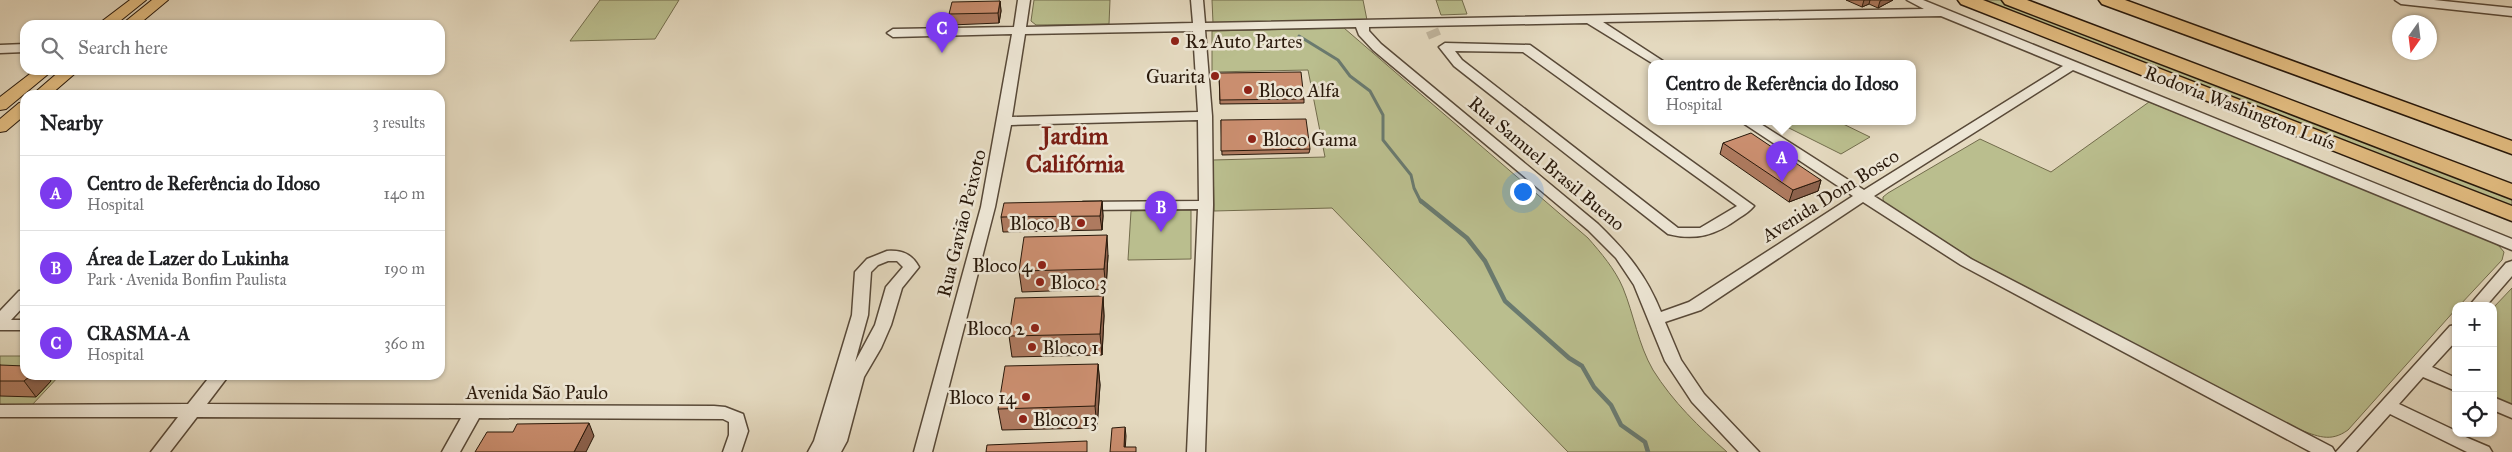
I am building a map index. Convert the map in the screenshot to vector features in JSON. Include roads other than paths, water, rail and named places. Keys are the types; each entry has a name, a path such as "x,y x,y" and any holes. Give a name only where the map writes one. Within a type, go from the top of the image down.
{"highway":[{"name":"Rodovia Washington Luís","path":"1967,0 2512,214"},
{"name":"Rodovia Washington Luís","path":"2011,0 2512,192"},
{"path":"2108,0 2512,148"}],"main road":[{"path":"112,20 140,0"},
{"path":"135,20 161,0"},
{"path":"0,105 39,75"},
{"path":"46,90 65,75"},
{"path":"0,127 20,111"}],"street":[{"name":"Rua Gavião Peixoto","path":"922,452 988,207 1005,121 1024,0"},
{"path":"1196,452 1206,205 1205,116 1197,0"},
{"path":"1913,0 2512,245"},
{"path":"2401,0 2512,12"},
{"path":"892,33 1362,23 1432,29 1589,19 1943,12"},
{"path":"1589,19 1655,60"},
{"name":"Rua Samuel Brasil Bueno","path":"1362,23 1363,32 1377,48 1593,227 1621,255 1642,285 1673,362 1698,398 1750,452"},
{"path":"1432,29 1445,48 1458,63 1673,231 1691,235 1707,232 1746,206 1526,48 1445,48"},
{"path":"0,49 20,48"},
{"name":"Avenida Dom Bosco","path":"1656,320 1695,306 1801,235 2073,65"},
{"path":"1005,121 1205,116"},
{"path":"1753,125 1966,262 2326,452"},
{"path":"1065,206 1206,205"},
{"path":"988,207 1008,207"},
{"path":"828,446 849,377 860,315 863,272 866,266 880,258 901,257 911,267 894,287 883,325 873,348 849,377"},
{"path":"2480,302 2512,266"},
{"path":"0,320 20,299"},
{"path":"0,325 20,325"},
{"path":"2345,452 2452,335"},
{"path":"2422,369 2452,383"},
{"path":"160,452 216,380"},
{"path":"2497,405 2512,412"},
{"path":"2388,406 2483,452"},
{"name":"Avenida São Paulo","path":"0,411 194,410 725,413 736,418 740,425 739,435 732,452"},
{"path":"451,452 473,413"}],"waterway":[{"path":"1299,36 1338,60 1350,76 1370,91 1383,115 1383,140 1411,175 1414,188 1421,202"},
{"path":"1421,201 1467,238 1485,261 1505,301 1569,358 1582,366 1594,387 1611,405 1621,425 1645,442 1648,452"}],"tunnel":[{"path":"1432,30 1435,37"}],"place":[{"name":"R2 Auto Partes","path":"1175,41"},
{"name":"CRASMA-A","path":"942,53"},
{"name":"Guarita","path":"1215,76"},
{"name":"Bloco Alfa","path":"1248,90"},
{"name":"Bloco Gama","path":"1252,139"},
{"name":"Centro de Referência do Idoso","path":"1782,182"},
{"name":"Bloco B","path":"1081,223"},
{"name":"Área de Lazer do Lukinha","path":"1161,232"},
{"name":"Bloco 4","path":"1042,265"},
{"name":"Bloco 3","path":"1040,282"},
{"name":"Bloco 2","path":"1035,328"},
{"name":"Bloco 1","path":"1032,347"},
{"name":"Bloco 14","path":"1026,397"},
{"name":"Bloco 13","path":"1023,419"}],"district":[{"name":"Jardim Califórnia","path":"1075,150"}]}
